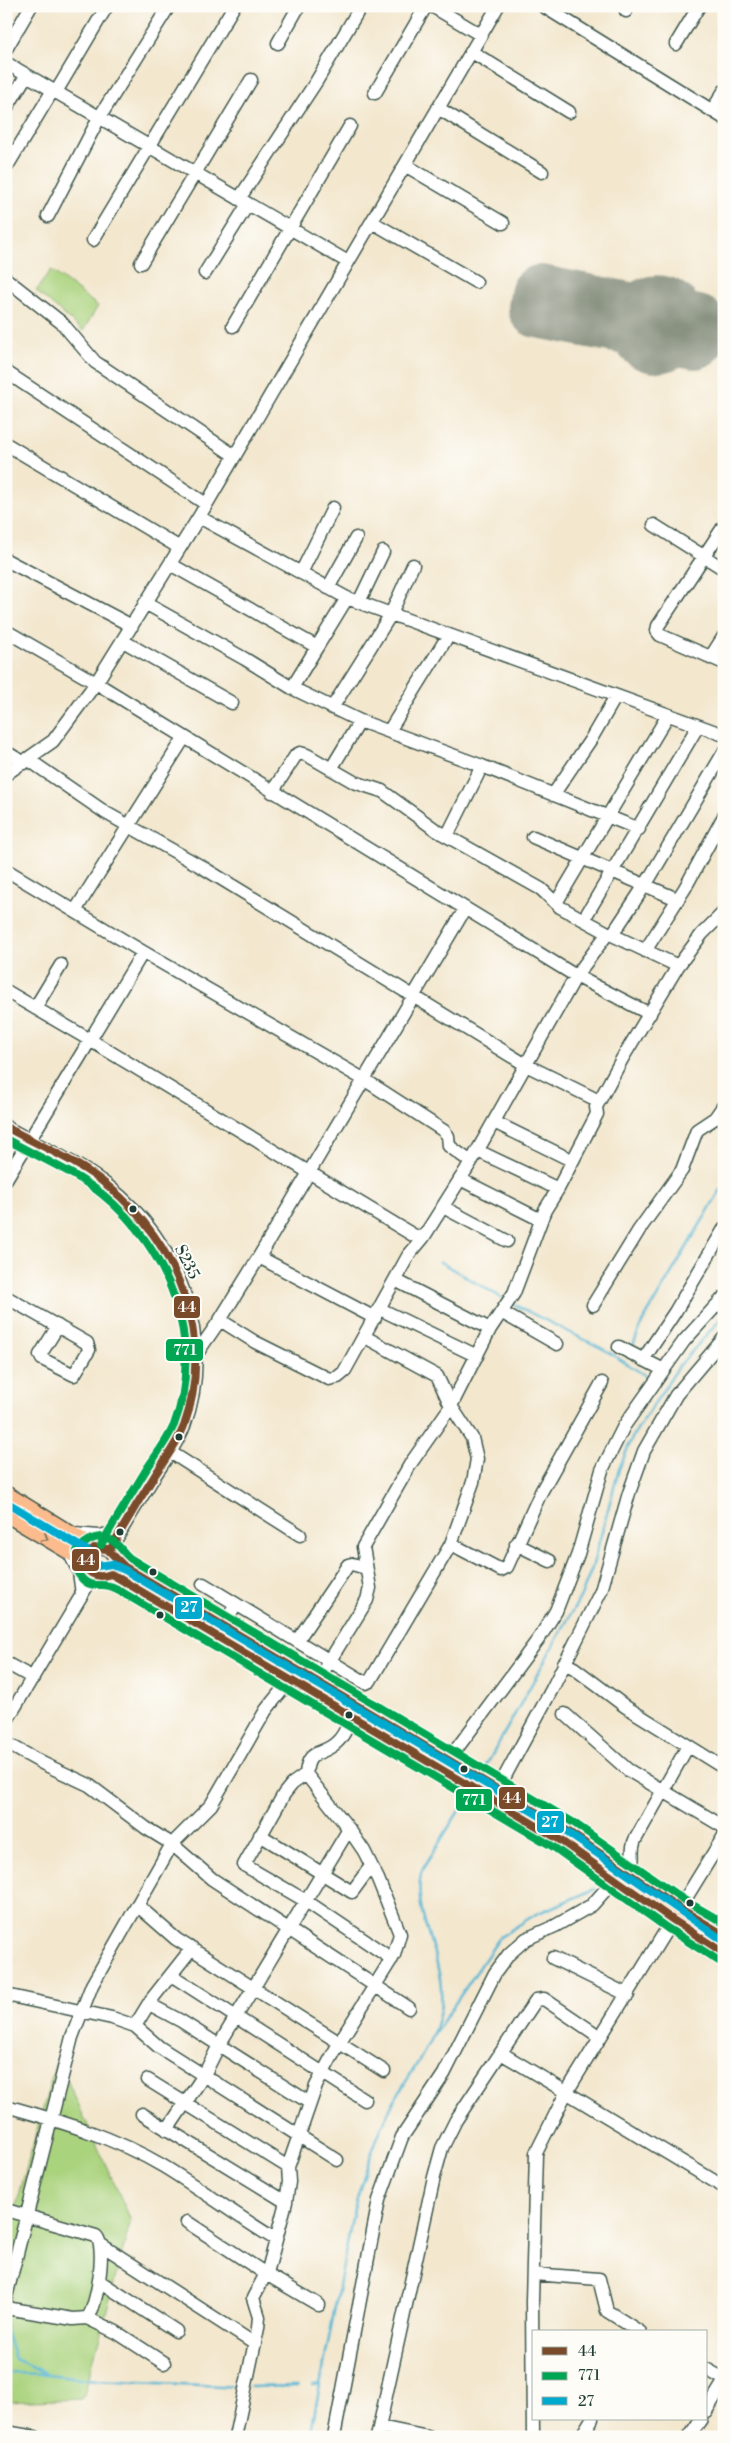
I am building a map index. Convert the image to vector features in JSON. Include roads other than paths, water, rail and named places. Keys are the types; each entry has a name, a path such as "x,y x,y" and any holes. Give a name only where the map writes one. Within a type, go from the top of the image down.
{"main road":[{"path":"6,1494 94,1548 105,1547 112,1562 290,1680 314,1687 449,1759 466,1776"},
{"path":"6,1514 85,1561"},
{"path":"94,1548 86,1556 85,1561 88,1573 102,1578 112,1562"},
{"path":"112,1562 223,1626 314,1687 352,1717 489,1788 557,1838 622,1876 676,1914 724,1953"},
{"path":"676,1914 724,1935"}],"street":[{"path":"6,49 31,6"},
{"path":"6,168 107,6"},
{"path":"48,216 99,118 168,6"},
{"path":"93,240 151,147 234,6"},
{"path":"278,42 299,6"},
{"path":"205,273 244,201 361,6"},
{"path":"375,93 426,6"},
{"path":"432,6 481,35"},
{"path":"6,774 53,741 96,683 123,641 199,517 498,6"},
{"path":"543,6 724,118"},
{"path":"676,44 699,6"},
{"path":"472,52 569,112"},
{"path":"6,64 348,262"},
{"path":"6,109 26,76"},
{"path":"141,263 251,80"},
{"path":"712,111 724,91"},
{"path":"438,108 542,172"},
{"path":"233,326 350,126"},
{"path":"405,165 504,223"},
{"path":"372,222 476,282"},
{"path":"6,278 62,323 94,362 234,456"},
{"path":"6,372 206,504"},
{"path":"6,444 180,548"},
{"path":"300,573 333,508"},
{"path":"199,517 353,600 724,735"},
{"path":"654,525 724,569"},
{"path":"724,526 658,626 657,631 660,635 724,663"},
{"path":"328,588 356,538"},
{"path":"292,688 317,647 353,600 383,552"},
{"path":"6,560 132,626"},
{"path":"170,564 317,647"},
{"path":"332,708 391,614 413,565"},
{"path":"145,604 245,659 292,688 360,721 389,730 482,766 638,829"},
{"path":"6,631 96,683 576,976 650,1014"},
{"path":"389,730 448,636"},
{"path":"710,658 724,636"},
{"path":"123,641 232,703"},
{"path":"553,795 591,739 616,696"},
{"path":"556,903 668,715"},
{"path":"331,769 360,721"},
{"path":"584,919 698,726"},
{"path":"75,911 184,738"},
{"path":"6,752 27,761 85,800 415,995 526,1065 599,1100"},
{"path":"220,1320 255,1342 329,1379 338,1377 344,1372 378,1314 408,1256 423,1238 443,1208 478,1151 576,976 610,934 646,884 724,752"},
{"path":"272,792 296,755 300,753 354,782 382,791 417,818 541,889 556,903 610,934 678,966"},
{"path":"447,836 482,766"},
{"path":"645,951 678,899 724,816"},
{"path":"533,836 582,860 646,884 678,899"},
{"path":"6,870 143,952 365,1080 444,1131 448,1136 449,1146 471,1162"},
{"path":"195,1356 259,1257 465,909"},
{"path":"314,1687 368,1600 370,1588 363,1546 411,1463 451,1406 490,1329 506,1305 522,1274 541,1220 571,1160 597,1114 596,1107 599,1100 678,966 702,934 724,912"},
{"path":"6,1179 143,952"},
{"path":"35,1008 61,965"},
{"path":"6,991 90,1040 249,1138 310,1171 413,1236 423,1238"},
{"path":"593,1305 639,1230 682,1170 698,1130 715,1118 724,1105"},
{"path":"494,1122 571,1160"},
{"name":"S235","path":"6,1127 76,1165 108,1186 149,1228 178,1273 189,1306 195,1356 194,1380 184,1427 121,1531 112,1562"},
{"path":"478,1151 558,1189"},
{"path":"460,1179 541,1220"},
{"path":"443,1208 508,1241"},
{"path":"643,1360 675,1312 724,1229"},
{"path":"259,1257 378,1314 477,1356"},
{"path":"395,1280 490,1329"},
{"path":"6,1297 58,1326"},
{"path":"449,1759 540,1637 556,1611 578,1554 602,1470 624,1426 661,1371 694,1328 724,1297"},
{"path":"506,1305 557,1344"},
{"path":"203,1584 368,1683 451,1544 472,1482 477,1459 472,1438 451,1406 437,1376 365,1337"},
{"path":"489,1788 564,1663 601,1591 629,1493 644,1451 676,1395 724,1338"},
{"path":"619,1347 661,1371"},
{"path":"451,1544 501,1570 506,1567 573,1433 602,1383"},
{"path":"170,1452 300,1535"},
{"path":"69,1533 99,1536 121,1531"},
{"path":"516,1544 550,1561"},
{"path":"69,1552 79,1572 82,1594"},
{"path":"297,1641 348,1565 352,1564 366,1568"},
{"path":"6,1722 94,1576"},
{"path":"223,1626 236,1605"},
{"path":"6,1662 33,1678"},
{"path":"564,1663 626,1707 724,1768"},
{"path":"6,2297 53,2119 72,2037 80,2012 92,1985 172,1844 211,1805 266,1710 290,1680"},
{"path":"566,1714 628,1770 724,1827"},
{"path":"234,2437 255,2344 259,2317 253,2298 266,2274 286,2202 289,2182 288,2167 298,2136 322,2072 392,1959 400,1934 371,1866 349,1829 306,1774 307,1762 311,1756 338,1742 352,1717"},
{"path":"6,1743 44,1764 89,1785 146,1828 172,1844 205,1875 409,2008"},
{"path":"334,2437 379,2200 402,2137 436,2087 495,1973 509,1954 526,1939 555,1926 592,1905 622,1876 634,1859 633,1845 688,1746"},
{"path":"306,1774 292,1784 260,1835 244,1865 306,1901 392,1959"},
{"path":"168,2130 204,2075 219,2046 349,1829"},
{"path":"260,1835 352,1892 371,1866"},
{"path":"533,2330 536,2152 566,2093 724,1836"},
{"path":"137,1905 176,1939 384,2071"},
{"path":"135,2026 149,2004 192,1948"},
{"path":"553,1958 628,1995"},
{"path":"171,1975 365,2100"},
{"path":"6,1995 112,2018 135,2026 159,2047 337,2160"},
{"path":"428,2437 378,2432 442,2148 456,2120 536,2000 544,1999 600,2037"},
{"path":"149,2004 310,2103"},
{"path":"501,2054 724,2187"},
{"path":"148,2080 288,2167"},
{"path":"6,2106 53,2119 99,2135 162,2166 275,2238"},
{"path":"142,2114 286,2202"},
{"path":"6,2210 96,2236 100,2244 99,2281 92,2314 87,2318"},
{"path":"187,2222 266,2274 320,2305"},
{"path":"100,2244 255,2344"},
{"path":"533,2274 599,2279 606,2311 637,2330"},
{"path":"99,2281 176,2331"},
{"path":"6,2308 73,2319 87,2318 116,2332 164,2363"},
{"path":"708,2371 724,2381 708,2408"},
{"path":"533,2420 533,2437"},
{"path":"581,2437 591,2420"},
{"path":"689,2437 700,2420"},
{"path":"6,2432 35,2437"}],"waterway":[{"path":"632,1348 642,1323 724,1184"},
{"path":"440,1262 504,1299"},
{"path":"511,1303 605,1350 651,1379"},
{"path":"482,1773 582,1594 592,1568 619,1469 633,1436 679,1366 724,1315"},
{"path":"310,2437 353,2213 361,2185 375,2143 393,2103 430,2041 438,2019 441,2000 440,1981 437,1962 422,1909 419,1891 421,1874 470,1793"},
{"path":"433,2036 500,1937 536,1914 595,1889"},
{"path":"6,2331 15,2359 46,2373"},
{"path":"6,2373 48,2374 96,2380 242,2387"},
{"path":"313,2385 321,2384"},
{"path":"250,2387 298,2386"}]}
